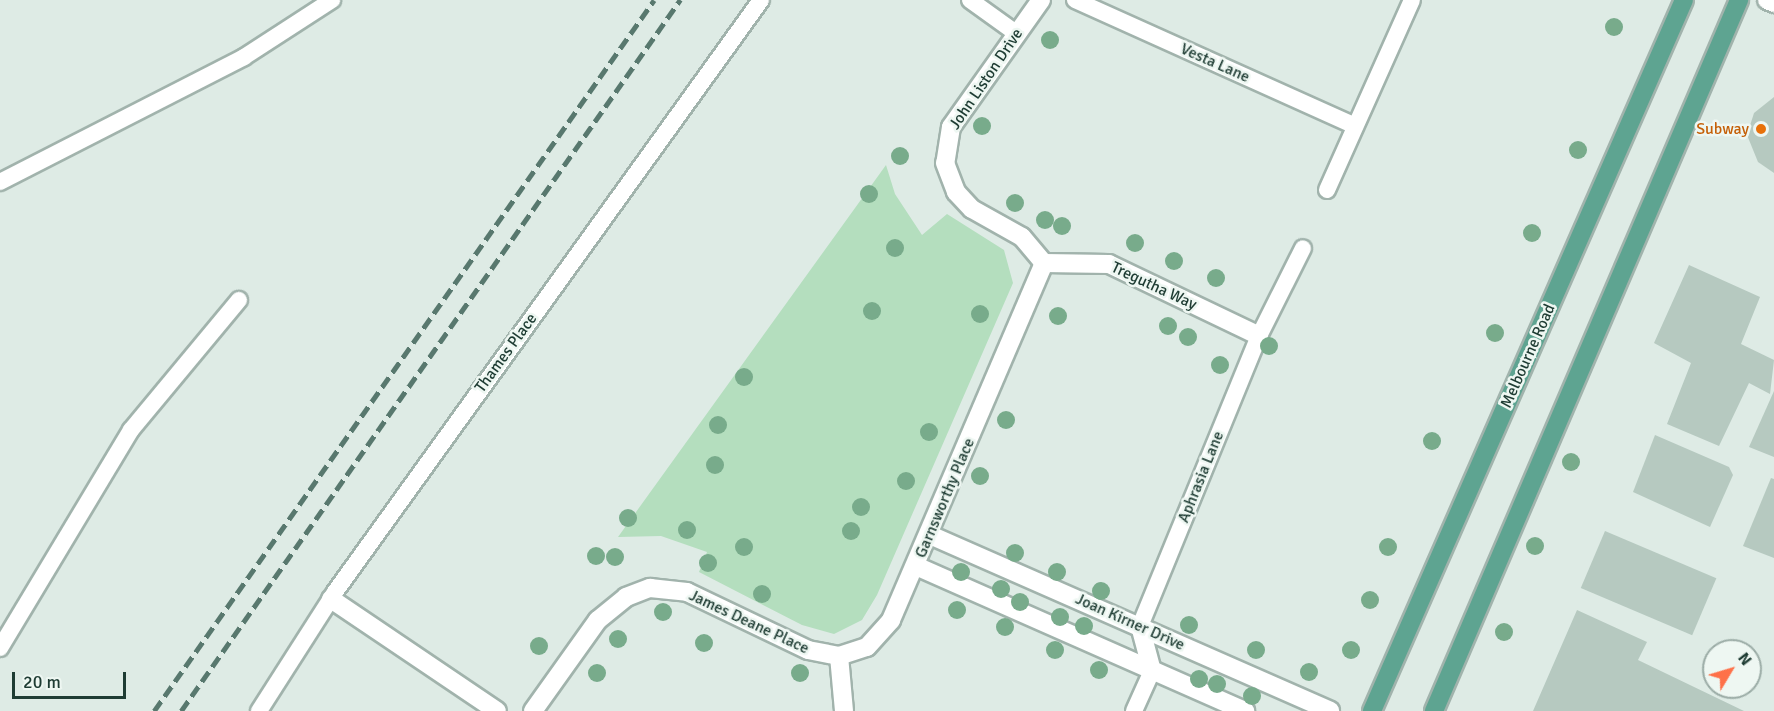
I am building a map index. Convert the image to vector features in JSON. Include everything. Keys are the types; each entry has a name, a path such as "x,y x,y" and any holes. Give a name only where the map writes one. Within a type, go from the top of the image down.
{"main road":[{"name":"Melbourne Road","path":"1372,711 1684,0"},
{"path":"1434,711 1739,0"}],"street":[{"name":"John Liston Drive","path":"1041,0 951,128 945,163 968,205 1022,237 1044,263"},
{"path":"1767,0 1774,3"},
{"name":"Tregutha Way","path":"1044,263 1109,264 1259,336"},
{"name":"Garnsworthy Place","path":"839,656 860,650 883,632 930,534 1044,263"},
{"name":"Joan Kirner Drive","path":"930,534 1330,711"},
{"path":"916,566 1245,711"},
{"name":"James Deane Place","path":"533,711 598,620 626,597 650,588 677,588 808,650 839,656"},
{"path":"332,599 497,711"},
{"path":"1140,627 1152,671"},
{"path":"839,656 844,711"}],"lane":[{"path":"0,182 244,57 332,0"},
{"name":"Thames Place","path":"259,711 332,599 761,0"},
{"path":"970,0 1016,33"},
{"name":"Vesta Lane","path":"1074,0 1355,126"},
{"path":"1327,190 1412,0"},
{"name":"Aphrasia Lane","path":"1140,627 1259,336 1303,248"},
{"path":"0,648 131,430 239,300"},
{"path":"1134,711 1152,671"}],"green space":[{"path":"886,165 895,194 922,235 947,214 1004,250 1013,283 877,595 862,620 834,634 802,625 699,572 707,552 661,536 618,537"}],"building":[{"name":"Subway","path":"1774,97 1774,173 1758,162 1747,135 1754,113"},
{"path":"1689,265 1760,297 1741,344 1774,360 1770,394 1749,383 1719,446 1667,424 1691,363 1654,343"},
{"path":"1774,391 1774,457 1749,447"},
{"path":"1655,435 1729,467 1733,475 1710,527 1633,492"},
{"path":"1771,478 1774,479 1774,558 1743,546"},
{"path":"1605,531 1716,578 1692,635 1581,588"},
{"path":"1577,610 1647,642 1638,660 1702,691 1702,699 1719,699 1744,711 1533,711"}],"railway":[{"path":"154,711 654,0"},
{"path":"181,711 680,0"}],"place":[{"name":"Subway","path":"1761,129"}]}
